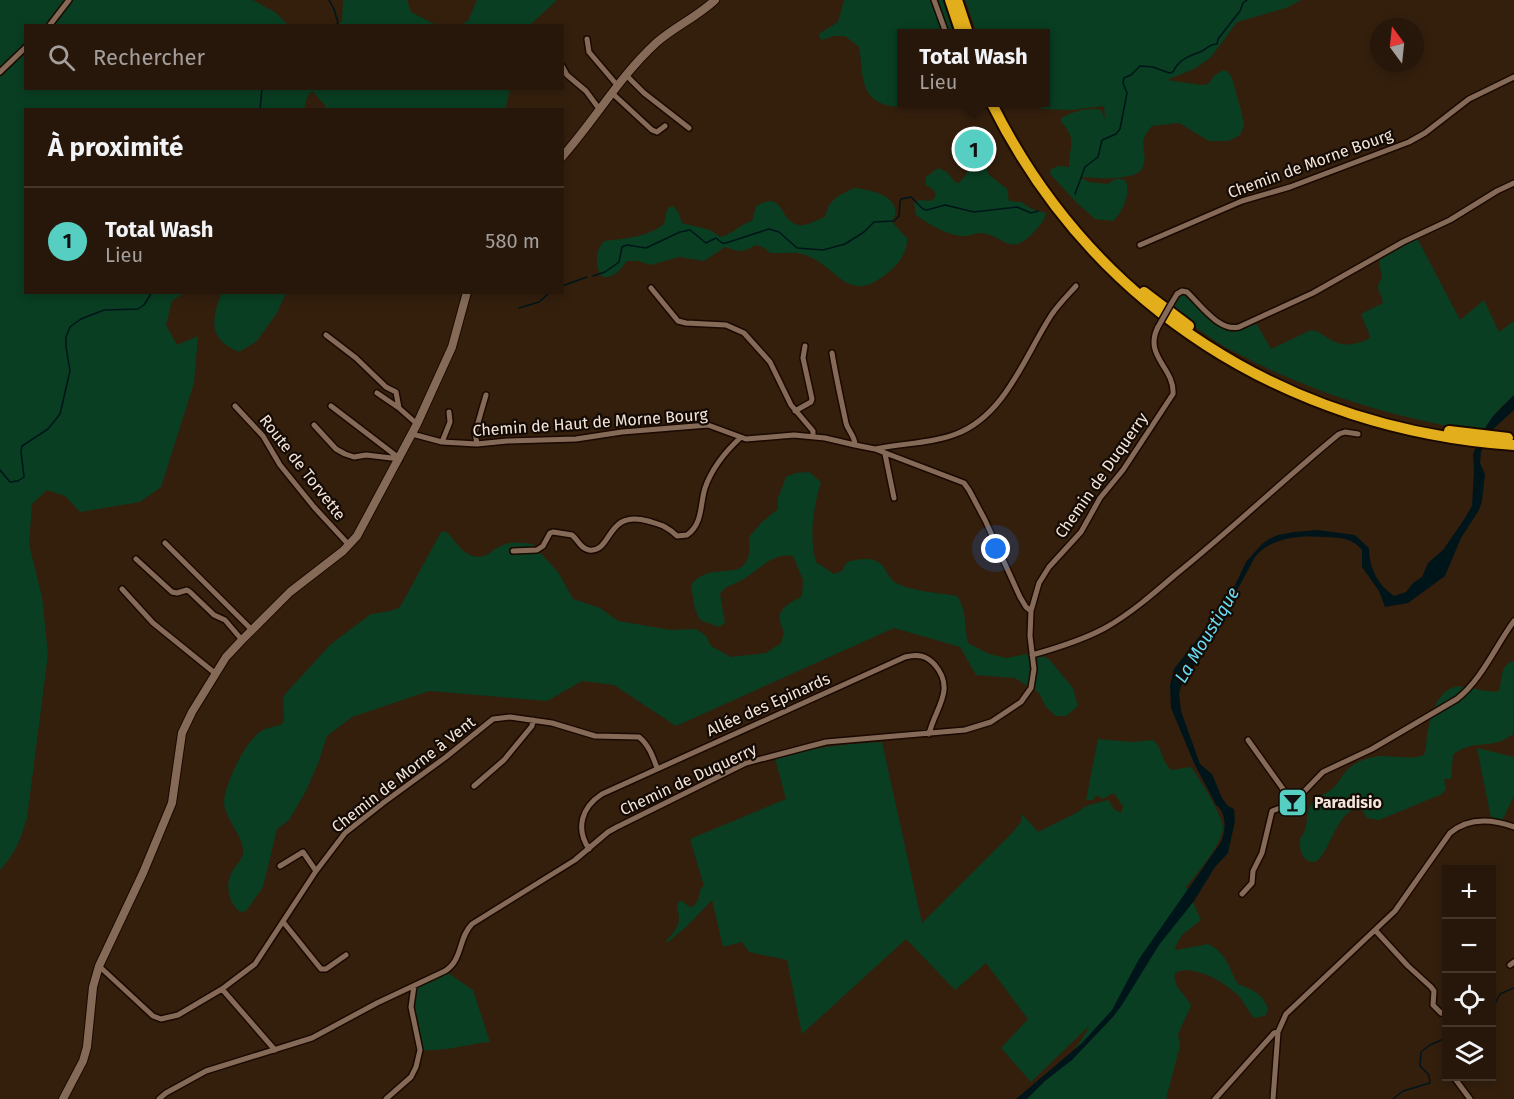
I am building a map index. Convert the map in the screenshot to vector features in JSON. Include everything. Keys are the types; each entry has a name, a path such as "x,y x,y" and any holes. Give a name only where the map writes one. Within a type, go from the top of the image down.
{"highway":[{"path":"950,0 960,29"},
{"path":"957,0 967,29"},
{"path":"994,107 1019,153 1062,215 1110,270 1167,320 1212,350 1248,371 1326,406 1409,430 1493,440 1514,445"},
{"path":"1002,107 1035,166 1073,218 1115,265 1145,293 1183,322 1251,365 1290,384 1328,399 1475,438"},
{"path":"1493,440 1514,438"}],"street":[{"path":"51,24 69,0"},
{"path":"564,155 581,137 617,85 661,39 715,0"},
{"path":"934,0 945,29"},
{"path":"587,39 589,52 617,85"},
{"path":"0,72 24,50"},
{"path":"564,70 586,91 600,110"},
{"path":"626,75 644,93 689,128"},
{"name":"Chemin de Morne Bourg","path":"1140,245 1242,201 1290,187 1409,142 1425,133 1469,99 1514,77"},
{"path":"612,93 652,130 657,132 664,126"},
{"name":"Chemin de Duquerry","path":"159,1099 206,1071 312,1038 376,1003 450,968 458,957 465,932 471,924 572,862 617,826 724,773 754,760 826,742 965,730 986,724 1007,713 1021,702 1031,688 1034,669 1030,610 1039,582 1049,567 1081,532 1100,498 1116,480 1172,397 1173,386 1156,353 1154,339 1158,327 1179,292 1187,292 1219,322 1228,327 1239,327 1313,293 1514,183"},
{"path":"875,450 947,437 979,421 990,412 1006,391 1053,314 1076,286"},
{"path":"651,288 678,321 726,325 744,333 770,362 795,411 813,431 813,436"},
{"path":"63,1099 83,1061 87,1047 93,987 99,966 168,817 185,725 226,657 290,592 357,536 400,459 452,347 466,294"},
{"path":"326,335 356,358 386,387 396,392 399,408"},
{"path":"795,411 811,402 812,399 803,358 806,346"},
{"path":"832,353 839,397 855,445"},
{"path":"377,393 417,424"},
{"path":"477,444 475,433 486,395"},
{"name":"Route de Torvette","path":"235,406 263,436 280,465 314,507 349,545"},
{"path":"331,406 400,459"},
{"path":"442,442 450,422 449,412"},
{"path":"314,425 336,449 345,454 354,457 366,455 400,459"},
{"name":"Chemin de Haut de Morne Bourg","path":"412,434 442,442 477,444 518,440 576,439 622,432 708,425 721,428 740,438 813,436 875,450 964,483 985,520 1020,597 1030,610"},
{"path":"1032,655 1105,628 1130,611 1224,536 1297,468 1338,434 1345,432 1358,434"},
{"path":"513,551 537,550 543,546 550,533 553,532 572,534 582,547 589,550 595,549 602,545 620,522 628,518 664,525 677,536 687,535 694,528 700,514 705,488 716,465 726,451 740,438"},
{"path":"885,454 894,498"},
{"path":"165,543 252,630"},
{"path":"136,559 172,592 187,590 190,592 214,615 225,620 242,640"},
{"path":"122,589 153,623 216,674"},
{"path":"1242,894 1252,883 1253,871 1262,853 1272,812 1293,803 1323,772 1383,742 1467,692 1514,621"},
{"name":"Allée des Epinards","path":"589,849 582,835 582,817 591,801 657,768 876,670 915,655 921,655 933,662 940,671 945,684 928,734"},
{"name":"Chemin de Morne à Vent","path":"99,966 141,1007 161,1019 178,1015 222,989 255,964 316,871 345,833 494,719 510,717 552,723 595,736 639,737 650,750 657,768"},
{"path":"474,786 504,760 532,726 533,720"},
{"path":"1248,740 1293,803"},
{"path":"1273,1099 1278,1032 1286,1014 1293,1006 1401,903 1450,833 1469,823 1489,821 1514,826"},
{"path":"280,866 303,852 316,871"},
{"path":"284,923 321,969 326,969 346,955"},
{"path":"1375,930 1407,966 1431,987 1434,991 1433,1005 1441,1013"},
{"path":"386,1099 411,1077 416,1067 420,1050 411,1007 414,986"},
{"path":"222,989 275,1050"},
{"path":"1215,1099 1274,1033 1278,1032"},
{"path":"1456,1081 1470,1099"}],"green space":[{"path":"0,0 253,0 276,13 287,24 24,24 24,90 510,90 505,108 325,108 325,105 312,91 307,97 304,108 24,108 24,294 182,294 172,301 166,325 177,345 198,336 194,383 161,487 140,502 80,512 65,496 47,490 32,504 29,544 42,597 48,654 27,818 17,846 0,870"},
{"path":"343,0 407,0 411,12 434,24 339,24 342,21"},
{"path":"477,0 557,0 531,24 463,24 468,21"},
{"path":"844,0 943,0 953,29 897,29 896,107 875,100 869,94 863,78 859,47 845,36 833,36 823,40 820,38 819,34 838,22"},
{"path":"965,0 1301,0 1286,8 1237,22 1211,57 1196,68 1167,80 1201,85 1208,84 1215,75 1224,70 1228,72 1232,78 1242,114 1244,126 1240,135 1228,141 1209,141 1179,123 1152,126 1144,138 1145,156 1143,167 1139,172 1114,178 1080,177 1089,182 1108,184 1116,179 1126,181 1125,202 1113,221 1095,219 1050,174 1051,169 1058,166 1069,167 1071,138 1061,118 1081,111 1097,109 1101,110 1105,119 1104,106 1072,110 1042,109 1041,107 1050,107 1050,29 976,29"},
{"path":"977,157 985,159 989,175 1007,189 1009,201 1021,202 1032,209 1046,213 1034,232 1018,244 1007,243 988,234 953,235 916,215 914,203 919,200 931,201 936,196 934,190 926,185 926,177 938,168 947,172 955,182 959,183 966,175 970,161"},
{"path":"854,188 881,194 892,202 895,214 892,222 907,238 905,251 894,267 875,281 863,286 852,285 812,258 798,253 770,253 757,245 740,251 725,247 704,261 679,257 650,265 639,261 627,261 622,268 609,277 601,276 599,271 598,253 604,241 636,237 651,232 664,224 669,207 673,206 678,212 682,223 710,230 720,237 752,221 756,206 765,202 777,204 792,222 798,225 808,224 825,217 832,202"},
{"path":"1416,236 1460,320 1484,300 1499,332 1514,321 1514,395 1499,409 1482,432 1385,411 1292,379 1225,347 1172,309 1180,295 1185,294 1218,325 1232,332 1256,323 1271,349 1311,330 1338,343 1358,343 1369,339 1370,336 1361,314 1383,303 1378,288 1382,278 1378,256"},
{"path":"221,294 286,294 277,313 256,342 239,352 229,347 217,335 214,320"},
{"path":"809,472 821,482 813,522 816,562 834,574 842,571 847,562 870,559 882,565 893,581 899,584 957,596 964,613 968,643 989,654 1006,658 1027,654 1048,658 1073,688 1078,706 1066,716 1056,716 1046,707 1039,693 1015,678 976,675 960,647 894,628 676,726 614,685 582,681 547,701 429,691 352,717 327,736 306,791 289,820 277,829 263,887 246,911 240,912 236,908 231,899 228,884 231,874 242,857 243,850 224,802 228,784 243,752 256,735 284,722 283,698 286,693 331,644 371,614 400,607 440,534 444,531 448,533 466,553 478,557 506,544 532,544 558,572 573,599 600,608 618,621 671,630 696,629 706,636 711,646 731,657 766,653 781,643 784,632 780,619 782,610 802,596 803,580 793,556 774,559 723,591 720,594 725,623 719,627 700,620 695,609 691,586 699,577 738,568 745,564 749,554 749,537 778,509 778,498 786,477"},
{"path":"1514,661 1513,734 1498,742 1467,747 1453,755 1451,779 1444,779 1446,789 1442,794 1379,820 1367,818 1361,808 1352,811 1344,817 1318,860 1312,862 1304,857 1300,840 1310,806 1332,789 1350,767 1379,756 1409,757 1424,754 1432,714 1443,694 1456,687 1499,691 1506,665"},
{"path":"1098,739 1132,742 1153,740 1171,770 1191,767 1199,779 1215,806 1223,828 1213,851 1186,887 1201,920 1182,935 1175,947 1176,950 1208,944 1215,948 1223,956 1238,984 1261,996 1268,1010 1265,1016 1254,1018 1238,995 1217,980 1190,970 1175,973 1177,987 1191,1006 1178,1034 1180,1046 1166,1099 1020,1099 1068,1057 1089,1026 1031,1082 1001,1048 1028,1019 986,963 955,990 906,939 802,1034 787,960 749,952 742,942 723,947 712,900 687,926 668,942 666,941 678,925 677,907 680,900 690,907 694,906 704,886 690,839 786,799 775,758 828,747 882,742 922,923 1012,833 1021,822 1022,814 1038,832 1086,806 1108,800 1114,809 1121,813 1123,807 1114,793 1103,799 1096,795 1093,800 1086,800"},
{"path":"1477,748 1514,757 1514,796 1502,821 1491,818"},
{"path":"445,971 473,990 490,1042 447,1049 420,1050 411,1007 414,986"}],"water":[{"name":"La Moustique","path":"1514,395 1514,410 1491,431 1481,452 1480,463 1485,474 1479,510 1461,538 1445,576 1408,603 1385,607 1379,591 1362,567 1362,550 1345,539 1315,536 1286,539 1269,545 1255,557 1206,648 1181,686 1179,694 1181,711 1200,764 1212,774 1222,798 1228,806 1234,809 1235,821 1228,853 1215,867 1194,901 1159,945 1112,1018 1072,1060 1045,1081 1027,1099 1016,1099 1082,1043 1112,1010 1139,959 1221,842 1225,827 1224,817 1194,763 1171,708 1170,685 1174,669 1228,600 1246,562 1262,544 1278,535 1318,530 1355,535 1369,548 1375,575 1383,587 1394,596 1406,592 1422,577 1428,563 1443,550 1472,506 1473,454 1493,416"}],"waterway":[{"path":"329,0 334,9 337,24"},
{"path":"1075,194 1085,167 1098,157 1102,140 1116,134 1120,129 1127,93 1123,83 1124,78 1140,66 1173,72 1184,59 1217,44 1218,39 1247,0"},
{"path":"260,108 262,90"},
{"path":"593,276 605,272 619,262 622,247 627,245 646,248 680,232 690,230 706,243 716,238 726,243 769,229 779,232 797,248 823,250 845,244 864,232 874,222 894,221 899,216 901,199 911,197 927,210 945,205 974,212 1017,207 1031,213 1038,211"},
{"path":"564,285 587,277"},
{"path":"0,470 10,482 24,477 22,446 48,429 60,414 70,371 66,347 66,337 70,327 81,319 104,310 138,309 144,305 151,294"},
{"path":"519,308 539,302 548,294"},
{"path":"1496,1002 1500,994 1514,988"},
{"path":"1393,1099 1403,1091 1430,1083 1429,1075 1420,1066 1421,1052 1442,1040"}],"place":[{"name":"Total Wash","path":"974,149"},
{"name":"Paradisio","path":"1293,802"}]}
